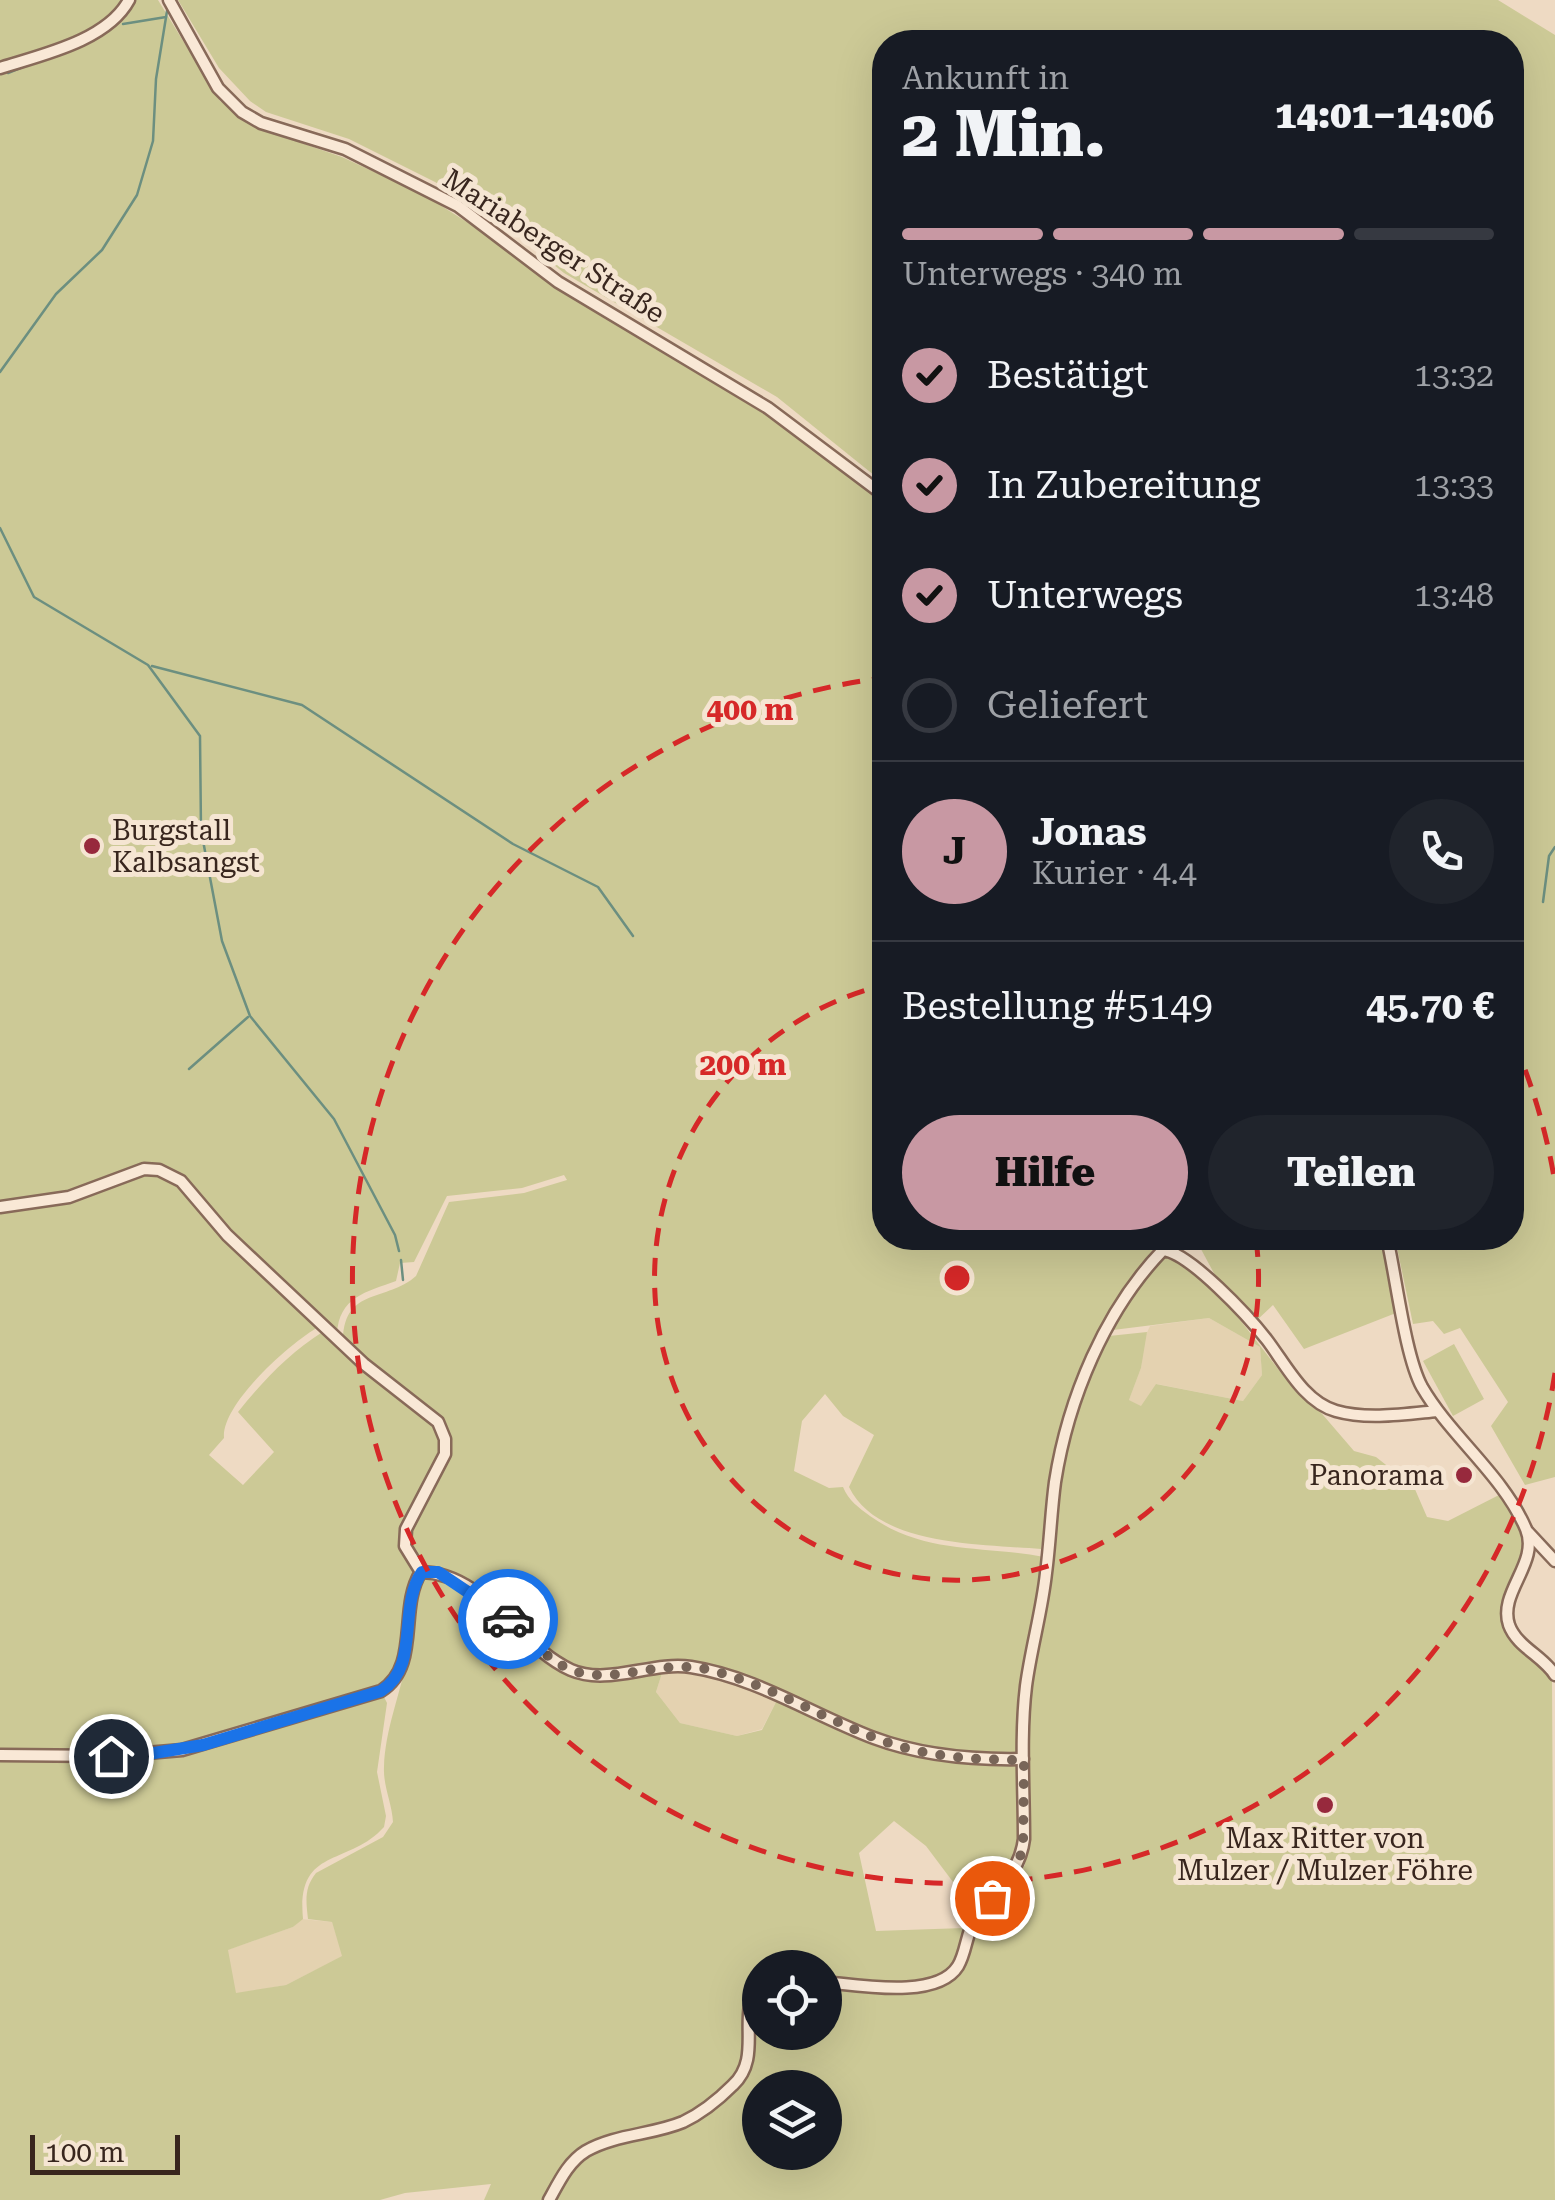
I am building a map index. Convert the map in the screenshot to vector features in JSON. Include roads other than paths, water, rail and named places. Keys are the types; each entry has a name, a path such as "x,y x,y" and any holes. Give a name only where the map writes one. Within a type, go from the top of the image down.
{"street":[{"path":"0,68 90,35 115,19 129,0"},
{"name":"Mariaberger Straße","path":"169,0 218,88 242,112 261,123 345,149 458,206 558,282 768,408 872,486"},
{"path":"0,1206 69,1196 144,1169 160,1170 181,1181 228,1235 373,1372 438,1422 445,1438 445,1454 406,1529 412,1560 422,1572"},
{"path":"842,1983 915,1987 952,1973 964,1954 975,1918 1019,1862 1024,1838 1026,1688 1046,1575 1056,1479 1074,1408 1091,1363 1113,1317 1144,1269 1163,1250 1190,1260 1264,1336 1299,1384 1333,1411 1437,1411"},
{"path":"1390,1250 1410,1352 1420,1383 1437,1411 1508,1498 1527,1531 1555,1561"},
{"path":"1527,1531 1528,1552 1507,1620 1517,1638 1555,1675"},
{"path":"422,1572 438,1572 481,1598 552,1659 582,1674 685,1666 710,1670 739,1678 877,1739 967,1760 1024,1761"},
{"path":"0,1755 111,1756 182,1750 381,1691 393,1684 401,1671 413,1588 422,1572"},
{"path":"549,2200 568,2168 584,2152 605,2142 682,2122 708,2108 737,2082 750,2050"}],"waterway":[{"path":"0,372 56,294 102,250 137,195 153,141 156,79 168,5"},
{"path":"123,24 166,17"},
{"path":"8,73 30,64"},
{"path":"0,528 34,597 148,665 200,736 201,830 222,941 250,1016 334,1119 395,1235 399,1251"},
{"path":"152,666 302,705 513,844 598,887 633,936"},
{"path":"1543,902 1549,856 1555,847"},
{"path":"189,1069 248,1017"},
{"path":"401,1260 403,1280"}],"place":[{"name":"Burgstall Kalbsangst","path":"92,846"},
{"name":"Panorama","path":"1464,1475"},
{"name":"Max Ritter von Mulzer / Mulzer Föhre","path":"1325,1805"}]}
